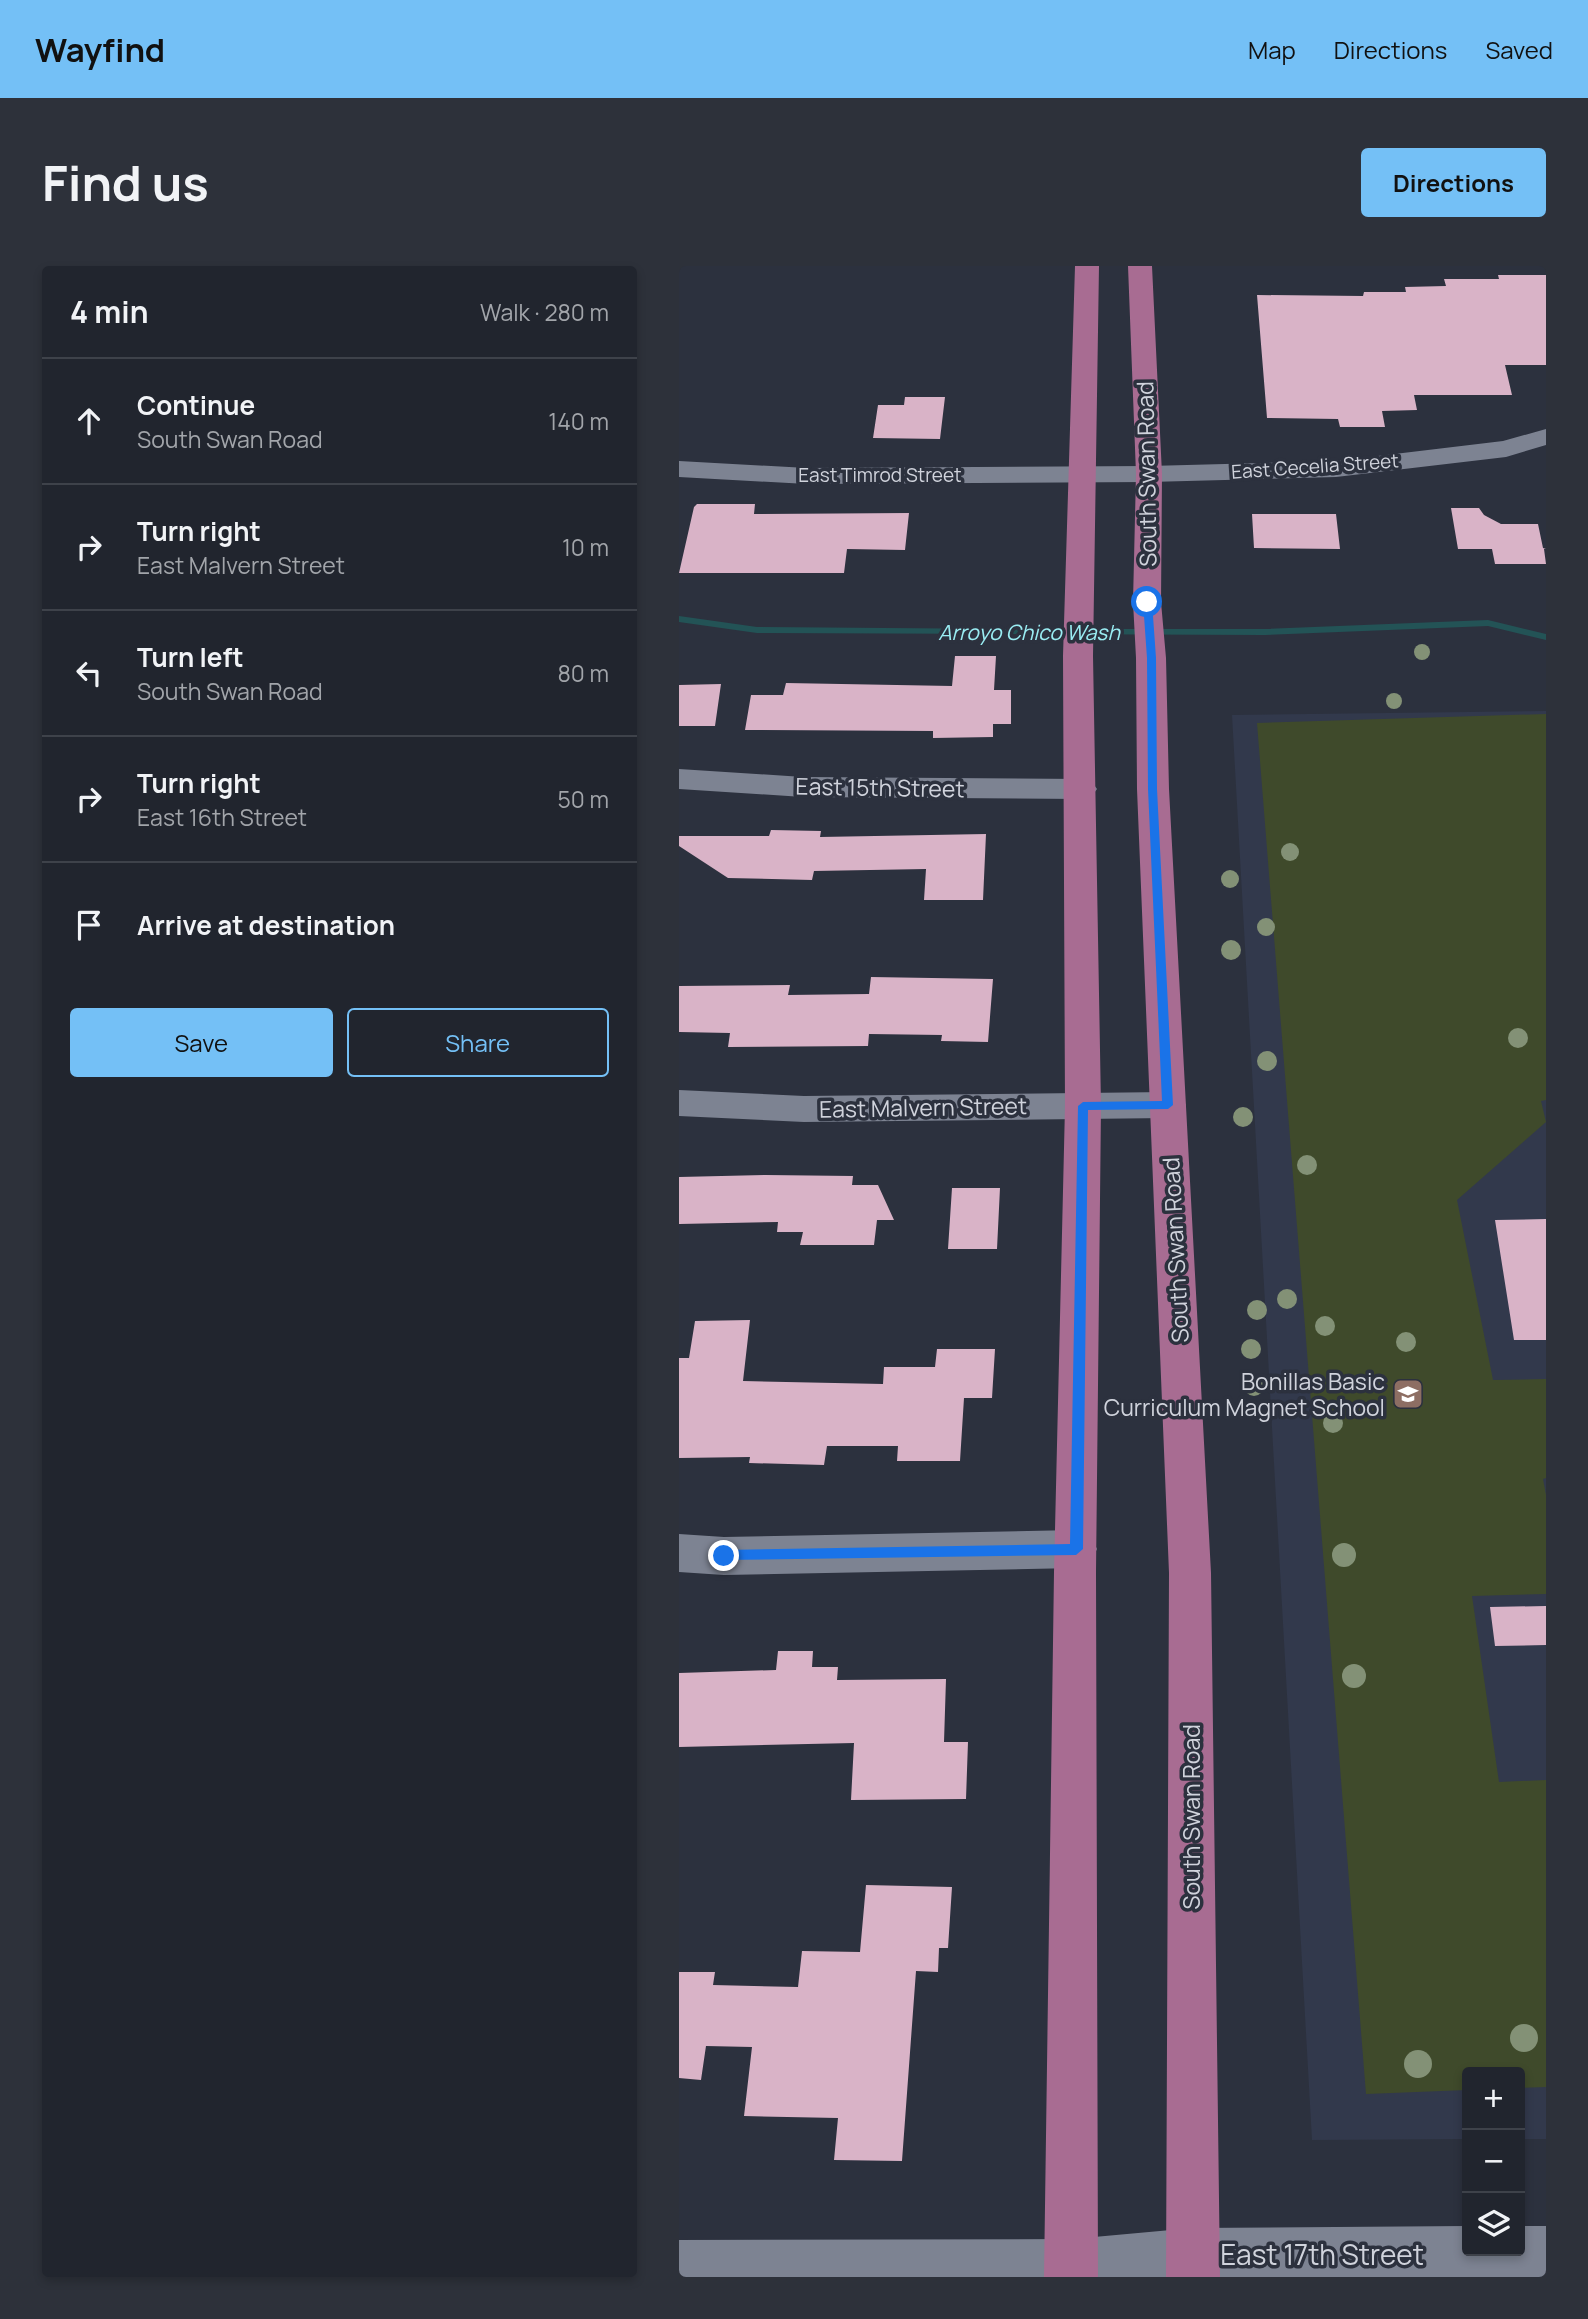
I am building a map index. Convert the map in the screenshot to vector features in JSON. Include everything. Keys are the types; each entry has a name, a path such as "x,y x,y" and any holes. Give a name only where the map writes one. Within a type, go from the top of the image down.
{"main road":[{"path":"1071,2272 1076,1549 1083,1106 1079,656 1087,266"},
{"name":"South Swan Road","path":"1140,266 1149,474 1147,602 1151,658 1153,789 1190,1573 1193,2265"}],"street":[{"name":"East Cecelia Street","path":"1081,474 1336,469 1506,449 1546,437"},
{"path":"1506,449 1546,466"},
{"name":"East Timrod Street","path":"679,469 807,476 1081,474"},
{"name":"East 15th Street","path":"679,779 803,787 1081,789"},
{"name":"East Malvern Street","path":"679,1103 804,1109 1168,1105"},
{"path":"679,1553 724,1556 1076,1549"},
{"name":"East 17th Street","path":"679,2267 1071,2272 1546,2252"}],"shaded area":[{"name":"Bonillas Basic Curriculum Magnet School","path":"1546,711 1546,2139 1525,2139 1525,2067 1462,2067 1462,2139 1312,2140 1232,715"}],"green space":[{"name":"Bonillas Basic Curriculum Magnet School","path":"1546,714 1546,1100 1541,1101 1546,1122 1457,1200 1493,1380 1546,1379 1546,1478 1543,1479 1546,1495 1546,1594 1472,1596 1499,1782 1546,1780 1546,2087 1525,2088 1525,2067 1462,2067 1462,2090 1366,2094 1257,723"}],"building":[{"path":"1498,275 1546,275 1546,365 1505,365 1512,395 1414,395 1417,410 1382,411 1385,427 1340,427 1338,419 1267,418 1257,295 1363,296 1364,292 1406,292 1405,287 1446,286 1444,279 1499,279"},
{"path":"905,397 945,397 940,439 873,438 878,405 904,405"},
{"path":"697,504 755,504 754,514 909,513 905,550 847,549 844,573 679,573 694,507"},
{"path":"1451,508 1479,508 1484,515 1501,524 1538,524 1543,548 1546,549 1546,564 1495,564 1492,549 1458,549"},
{"path":"1252,514 1336,514 1340,549 1254,548"},
{"path":"955,656 996,656 994,690 1011,690 1011,724 993,724 993,737 933,738 933,731 745,730 751,695 783,695 786,683 952,686"},
{"path":"721,684 715,726 679,726 679,685"},
{"path":"771,830 821,831 820,837 986,834 983,900 924,900 926,869 814,871 812,880 728,878 679,846 679,836 769,836"},
{"path":"871,977 993,979 988,1042 941,1041 942,1035 869,1034 868,1046 728,1047 730,1033 679,1032 679,986 790,985 788,995 869,994"},
{"path":"853,1176 852,1185 878,1185 894,1220 877,1220 874,1245 800,1245 803,1232 777,1232 778,1222 679,1224 679,1177"},
{"path":"952,1188 1000,1188 997,1249 948,1249"},
{"path":"1546,1219 1546,1340 1514,1340 1495,1220"},
{"path":"750,1320 743,1381 883,1384 884,1367 935,1367 937,1349 995,1349 992,1398 964,1398 960,1461 897,1461 898,1446 827,1446 824,1465 749,1463 750,1457 679,1458 679,1358 689,1358 695,1321"},
{"path":"1546,1606 1546,1645 1495,1646 1490,1607"},
{"path":"778,1651 813,1651 812,1667 838,1667 837,1680 946,1679 944,1742 968,1742 966,1799 851,1800 854,1743 679,1747 679,1673 776,1670"},
{"path":"866,1885 952,1887 948,1948 939,1948 938,1972 916,1971 902,2161 834,2160 838,2118 744,2116 752,2047 706,2046 701,2080 679,2078 679,1972 715,1972 713,1985 798,1987 802,1951 860,1952"}],"waterway":[{"name":"Arroyo Chico Wash","path":"679,619 757,630 1010,632 1265,632 1488,623 1546,637"}],"place":[{"name":"Bonillas Basic Curriculum Magnet School","path":"1408,1394"}],"route":[{"path":"724,1556 1076,1549 1083,1106 1168,1105 1147,602"}]}
